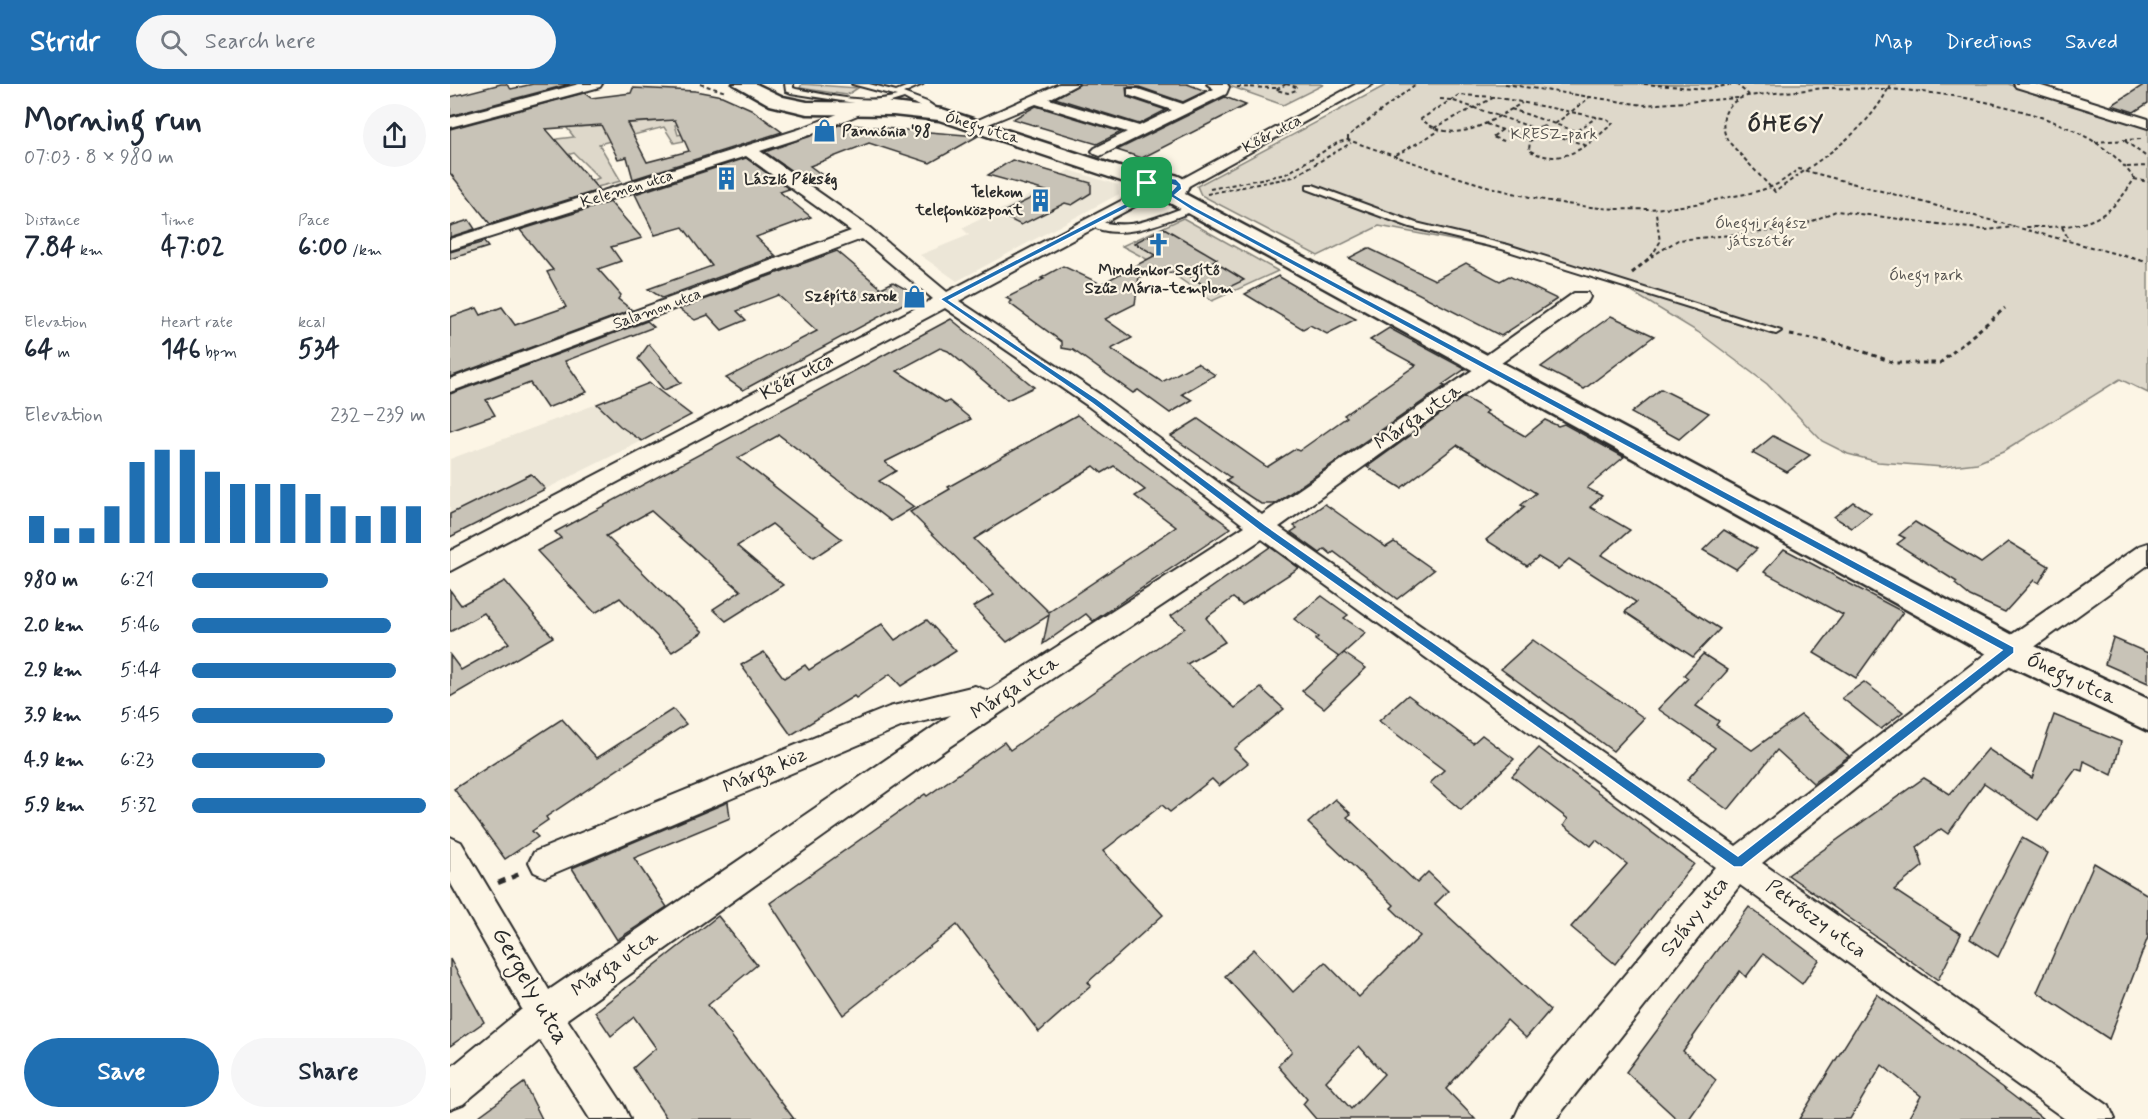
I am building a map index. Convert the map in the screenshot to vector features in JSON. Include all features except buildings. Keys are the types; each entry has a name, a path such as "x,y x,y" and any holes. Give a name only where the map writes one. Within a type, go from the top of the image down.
{"street":[{"path":"450,123 595,84"},
{"name":"Óhegy utca","path":"742,84 777,101 807,108 855,111 893,110 942,115 1172,192 1487,367 2010,650 2148,716"},
{"path":"975,125 1071,84"},
{"name":"Kőér utca","path":"1172,192 1182,172 1347,84"},
{"name":"Kőér utca","path":"450,562 1091,223 1172,192 1366,84"},
{"path":"2021,84 2148,124"},
{"path":"1100,151 1221,91 1217,85"},
{"path":"1133,92 1184,109"},
{"path":"1035,99 1139,131"},
{"path":"804,132 812,119 807,108"},
{"name":"Kelemen utca","path":"450,245 749,151 855,111"},
{"name":"Petrőczy utca","path":"749,151 864,232 944,299 1095,401 1262,527 2096,1119"},
{"name":"Salamon utca","path":"450,386 864,232"},
{"name":"Márga utca","path":"450,1091 544,1014 988,705 1262,527 1487,367 1581,297"},
{"name":"Szlávy utca","path":"1533,1119 1568,1071 1738,863 2010,650 2148,552"},
{"name":"Márga köz","path":"545,862 899,715 975,698 988,705"},
{"name":"Gergely utca","path":"450,852 476,893 544,1014 611,1119"}],"lane":[{"path":"789,84 787,86 794,91 855,101 880,101 919,84"},
{"path":"856,84 879,87 933,108 942,115"},
{"path":"1310,187 1413,225 1505,247 1621,281 1776,331"},
{"path":"1091,223 1104,228 1132,229 1172,192"}],"path":[{"path":"1247,84 1248,88"},
{"path":"1217,85 1276,88 1286,84 1296,87 1296,90 1283,93 1276,88"},
{"path":"1348,140 1348,136 1376,112 1416,84"},
{"path":"1504,84 1590,98 1660,105 1810,89 1888,90 1950,96 2047,122 2095,142 2118,156 2133,179"},
{"path":"1644,84 1687,88 1714,88 1736,84 1749,96"},
{"path":"1687,88 1694,84"},
{"path":"1743,97 1728,107 1722,122 1724,132 1749,166 1773,186 1775,192 1862,125 1876,109 1890,84"},
{"path":"1522,102 1464,132 1440,130 1423,122 1422,116 1466,93 1495,97 1522,102 1574,112 1613,123 1596,138 1586,145 1568,156 1551,158 1529,150 1532,140 1538,136 1555,135 1586,145"},
{"path":"1434,128 1495,97"},
{"path":"1550,128 1590,98"},
{"path":"1440,99 1451,100 1534,128 1550,128 1556,132 1555,135"},
{"path":"1510,109 1596,138"},
{"path":"1566,138 1597,117"},
{"path":"1485,123 1532,140"},
{"path":"1534,128 1533,133 1538,136"},
{"path":"1502,129 1492,137 1507,142"},
{"path":"1394,155 1440,130"},
{"path":"2095,142 2148,138"},
{"path":"1172,192 1196,192 1286,174 1339,142 1348,140 1485,186 1573,207 1617,210 1690,206 1773,186 1799,169 2148,262"},
{"path":"2125,140 2148,158"},
{"path":"1172,192 1293,177 1351,143"},
{"path":"2127,167 2148,166"},
{"path":"2133,179 2148,182"},
{"path":"1621,281 1678,240 1771,231 1810,222 1836,211 1986,230 2018,226 2062,227 2091,224 2106,216 2125,197 2133,179"},
{"path":"1656,213 1662,233 1657,253"},
{"path":"2062,227 2070,241"},
{"path":"1776,331 1845,345 1895,363 1940,363 2005,308"},
{"path":"476,893 545,862"}],"shaded area":[{"path":"1069,170 1118,185 1119,194 957,281 920,255 969,235 962,228 1021,200"},
{"path":"597,404 620,426 642,441 450,537 450,459"}],"green space":[{"path":"802,84 858,88 847,95 800,88"},
{"path":"1224,84 1320,84 1323,85 1283,105"},
{"name":"Óhegy park","path":"1388,84 2008,84 2148,128 2148,393 2120,379 2003,452 1977,463 1943,467 1878,462 1848,454 1822,441 1767,384 1698,332 1622,286 1510,251 1379,226 1318,256 1201,195 1197,186"},
{"path":"667,112 725,114 675,125 678,135 699,131 698,138 674,143 664,127 599,144 621,181 581,191 579,186 599,178 574,153 548,160 557,139 574,137 556,114 586,117 580,127 661,121"},
{"path":"1183,218 1278,271 1212,301 1167,270 1122,246"}],"place":[{"name":"Pannónia '98","path":"824,131"},
{"name":"László Pékség","path":"726,179"},
{"name":"Telekom telefonközpont","path":"1041,201"},
{"name":"Mindenkor Segítő Szűz Mária-templom","path":"1159,245"},
{"name":"Szépítő sarok","path":"915,296"}],"district":[{"name":"ÓHEGY","path":"1786,125"}],"route":[{"path":"1161,179 1173,181 1179,185 1179,189 1171,195 1193,208 2010,650 1738,863 1262,527 1095,401 944,299 1146,194 1142,187 1147,183 1161,179"}],"park label":[{"name":"KRESZ-park","path":"1554,134"},
{"name":"Óhegyi régész játszótér","path":"1761,232"}]}
